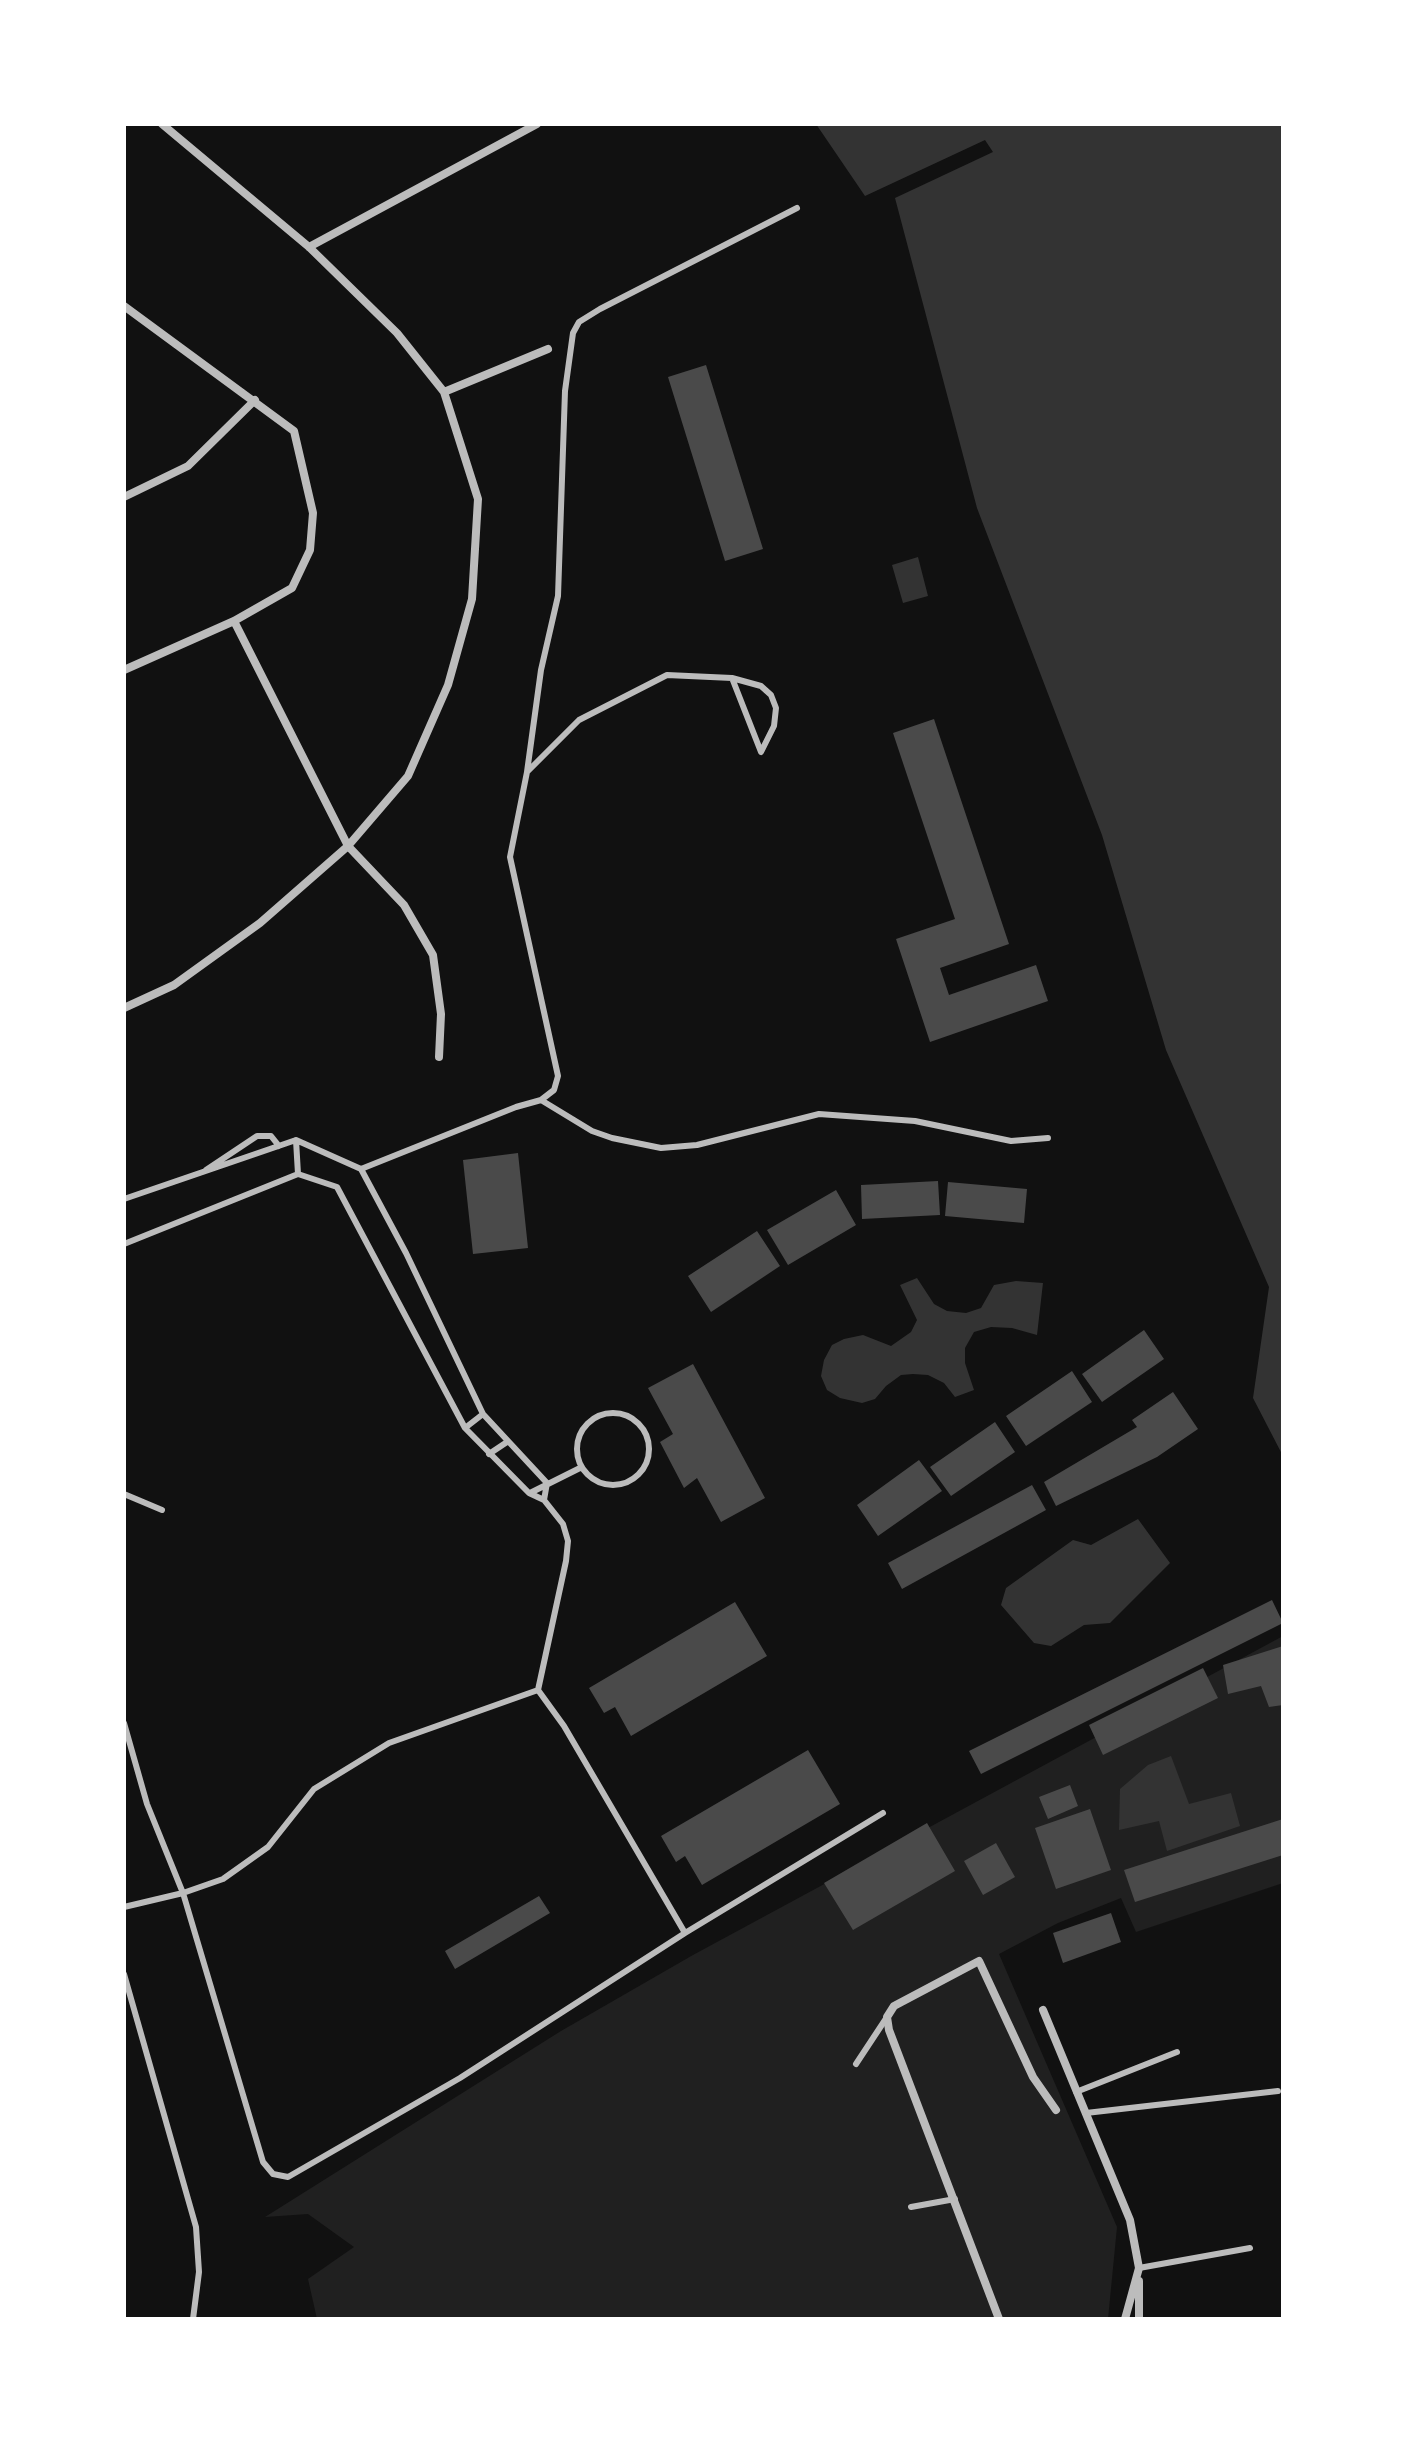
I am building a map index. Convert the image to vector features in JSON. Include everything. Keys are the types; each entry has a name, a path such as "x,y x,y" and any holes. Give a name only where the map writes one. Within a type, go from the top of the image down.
{"street":[{"path":"124,1008 174,985 260,923 348,846 408,776 448,685 472,599 478,499 444,392 397,333 309,247 162,124"},
{"path":"309,247 537,124"},
{"path":"124,306 294,431 313,513 310,550 292,588 234,621 124,670"},
{"path":"444,392 548,349"},
{"path":"124,497 188,466 255,400"},
{"path":"234,621 348,846 404,905 433,955 441,1014 439,1057"},
{"path":"999,2319 889,2030 887,2017 894,2006 979,1961 1033,2077 1056,2110"},
{"path":"1043,2010 1130,2220 1139,2268 1139,2319"},
{"path":"1125,2319 1139,2268"}],"lane":[{"path":"361,1169 516,1107 541,1100 554,1090 558,1076 510,857 527,772 541,670 558,596 565,391 573,333 579,322 600,309 797,208"},
{"path":"527,772 579,720 667,675 732,678 761,686 771,695 776,708 774,726 761,752 732,678"},
{"path":"541,1100 592,1131 661,1148 697,1145 819,1114 915,1121 1011,1141 1048,1138"},
{"path":"199,1175 257,1136 271,1136 279,1146"},
{"path":"296,1140 298,1174"},
{"path":"124,1199 296,1140 361,1169 406,1253 483,1414 547,1483"},
{"path":"124,1244 298,1174 337,1187 465,1428 529,1493 544,1500 563,1524 568,1541 538,1690 564,1726 685,1933"},
{"path":"612,1411 636,1420 649,1442 645,1467 625,1484 600,1484 580,1468 576,1442 589,1420 612,1411"},
{"path":"465,1428 483,1414"},
{"path":"489,1454 507,1442"},
{"path":"529,1493 580,1468"},
{"path":"544,1500 547,1483"},
{"path":"124,1494 162,1510"},
{"path":"124,1907 183,1893 223,1879 268,1847 314,1789 389,1743 538,1690"},
{"path":"124,1723 147,1804 183,1893 263,2162 273,2174 288,2177 460,2078 685,1933 883,1813"},
{"path":"124,1974 196,2227 199,2272 193,2319"},
{"path":"856,2064 887,2017"},
{"path":"1076,2092 1177,2052"},
{"path":"1086,2113 1278,2091"},
{"path":"911,2207 955,2199"},
{"path":"1139,2268 1250,2248"}],"shaded area":[{"path":"816,124 1283,124 1283,1456 1253,1398 1269,1287 1166,1050 1102,835 977,508 895,198 993,152 985,140 865,196"},
{"path":"918,557 928,596 903,603 892,565"},
{"path":"917,1278 934,1304 947,1311 966,1313 981,1308 994,1285 1016,1281 1043,1283 1037,1335 1012,1328 991,1327 974,1332 965,1348 965,1363 974,1390 955,1397 944,1383 928,1375 913,1374 901,1375 875,1399 862,1403 840,1398 827,1390 821,1376 824,1360 832,1345 863,1335 891,1346 911,1332 917,1320 900,1285"},
{"path":"1138,1519 1170,1563 1110,1623 1084,1625 1051,1646 1034,1643 1001,1605 1006,1588 1073,1540 1091,1545"},
{"path":"1283,1636 1283,1883 1136,1932 1121,1898 1058,1923 999,1954 1117,2227 1108,2319 317,2319 308,2279 354,2247 308,2214 265,2217 561,2031 693,1955"},
{"path":"1171,1756 1189,1804 1231,1793 1240,1826 1167,1851 1159,1821 1119,1830 1120,1789 1148,1765"}],"building":[{"path":"706,365 763,549 725,561 668,377"},
{"path":"934,719 1009,944 940,968 949,995 1036,965 1048,1001 930,1042 896,939 955,919 893,733"},
{"path":"518,1153 528,1248 473,1254 463,1160"},
{"path":"938,1181 940,1215 862,1219 861,1185"},
{"path":"948,1182 1027,1189 1024,1223 945,1216"},
{"path":"836,1190 856,1225 788,1265 767,1230"},
{"path":"757,1231 780,1266 711,1312 688,1276"},
{"path":"1144,1330 1164,1359 1102,1402 1082,1374"},
{"path":"693,1364 765,1498 721,1522 697,1478 684,1488 660,1442 673,1434 648,1388"},
{"path":"1072,1371 1092,1402 1026,1446 1006,1416"},
{"path":"1173,1392 1198,1429 1157,1457 1056,1506 1044,1482 1137,1427 1132,1420"},
{"path":"995,1422 1015,1452 951,1496 930,1467"},
{"path":"919,1460 942,1491 878,1536 857,1505"},
{"path":"1032,1485 1046,1510 902,1589 888,1563"},
{"path":"1272,1600 1283,1623 981,1774 969,1751"},
{"path":"735,1602 767,1656 631,1736 615,1707 604,1713 589,1688"},
{"path":"1283,1646 1283,1705 1269,1707 1261,1686 1228,1694 1223,1665"},
{"path":"1203,1668 1218,1698 1103,1755 1089,1725"},
{"path":"808,1750 840,1804 702,1885 685,1856 676,1862 661,1836"},
{"path":"1070,1785 1078,1806 1048,1819 1039,1797"},
{"path":"1090,1809 1111,1870 1056,1889 1035,1828"},
{"path":"1283,1819 1283,1855 1135,1902 1124,1870"},
{"path":"927,1823 955,1871 853,1930 824,1883"},
{"path":"996,1843 1015,1877 983,1895 964,1861"},
{"path":"539,1896 550,1913 455,1969 445,1951"},
{"path":"1111,1913 1121,1942 1063,1963 1053,1933"}]}
